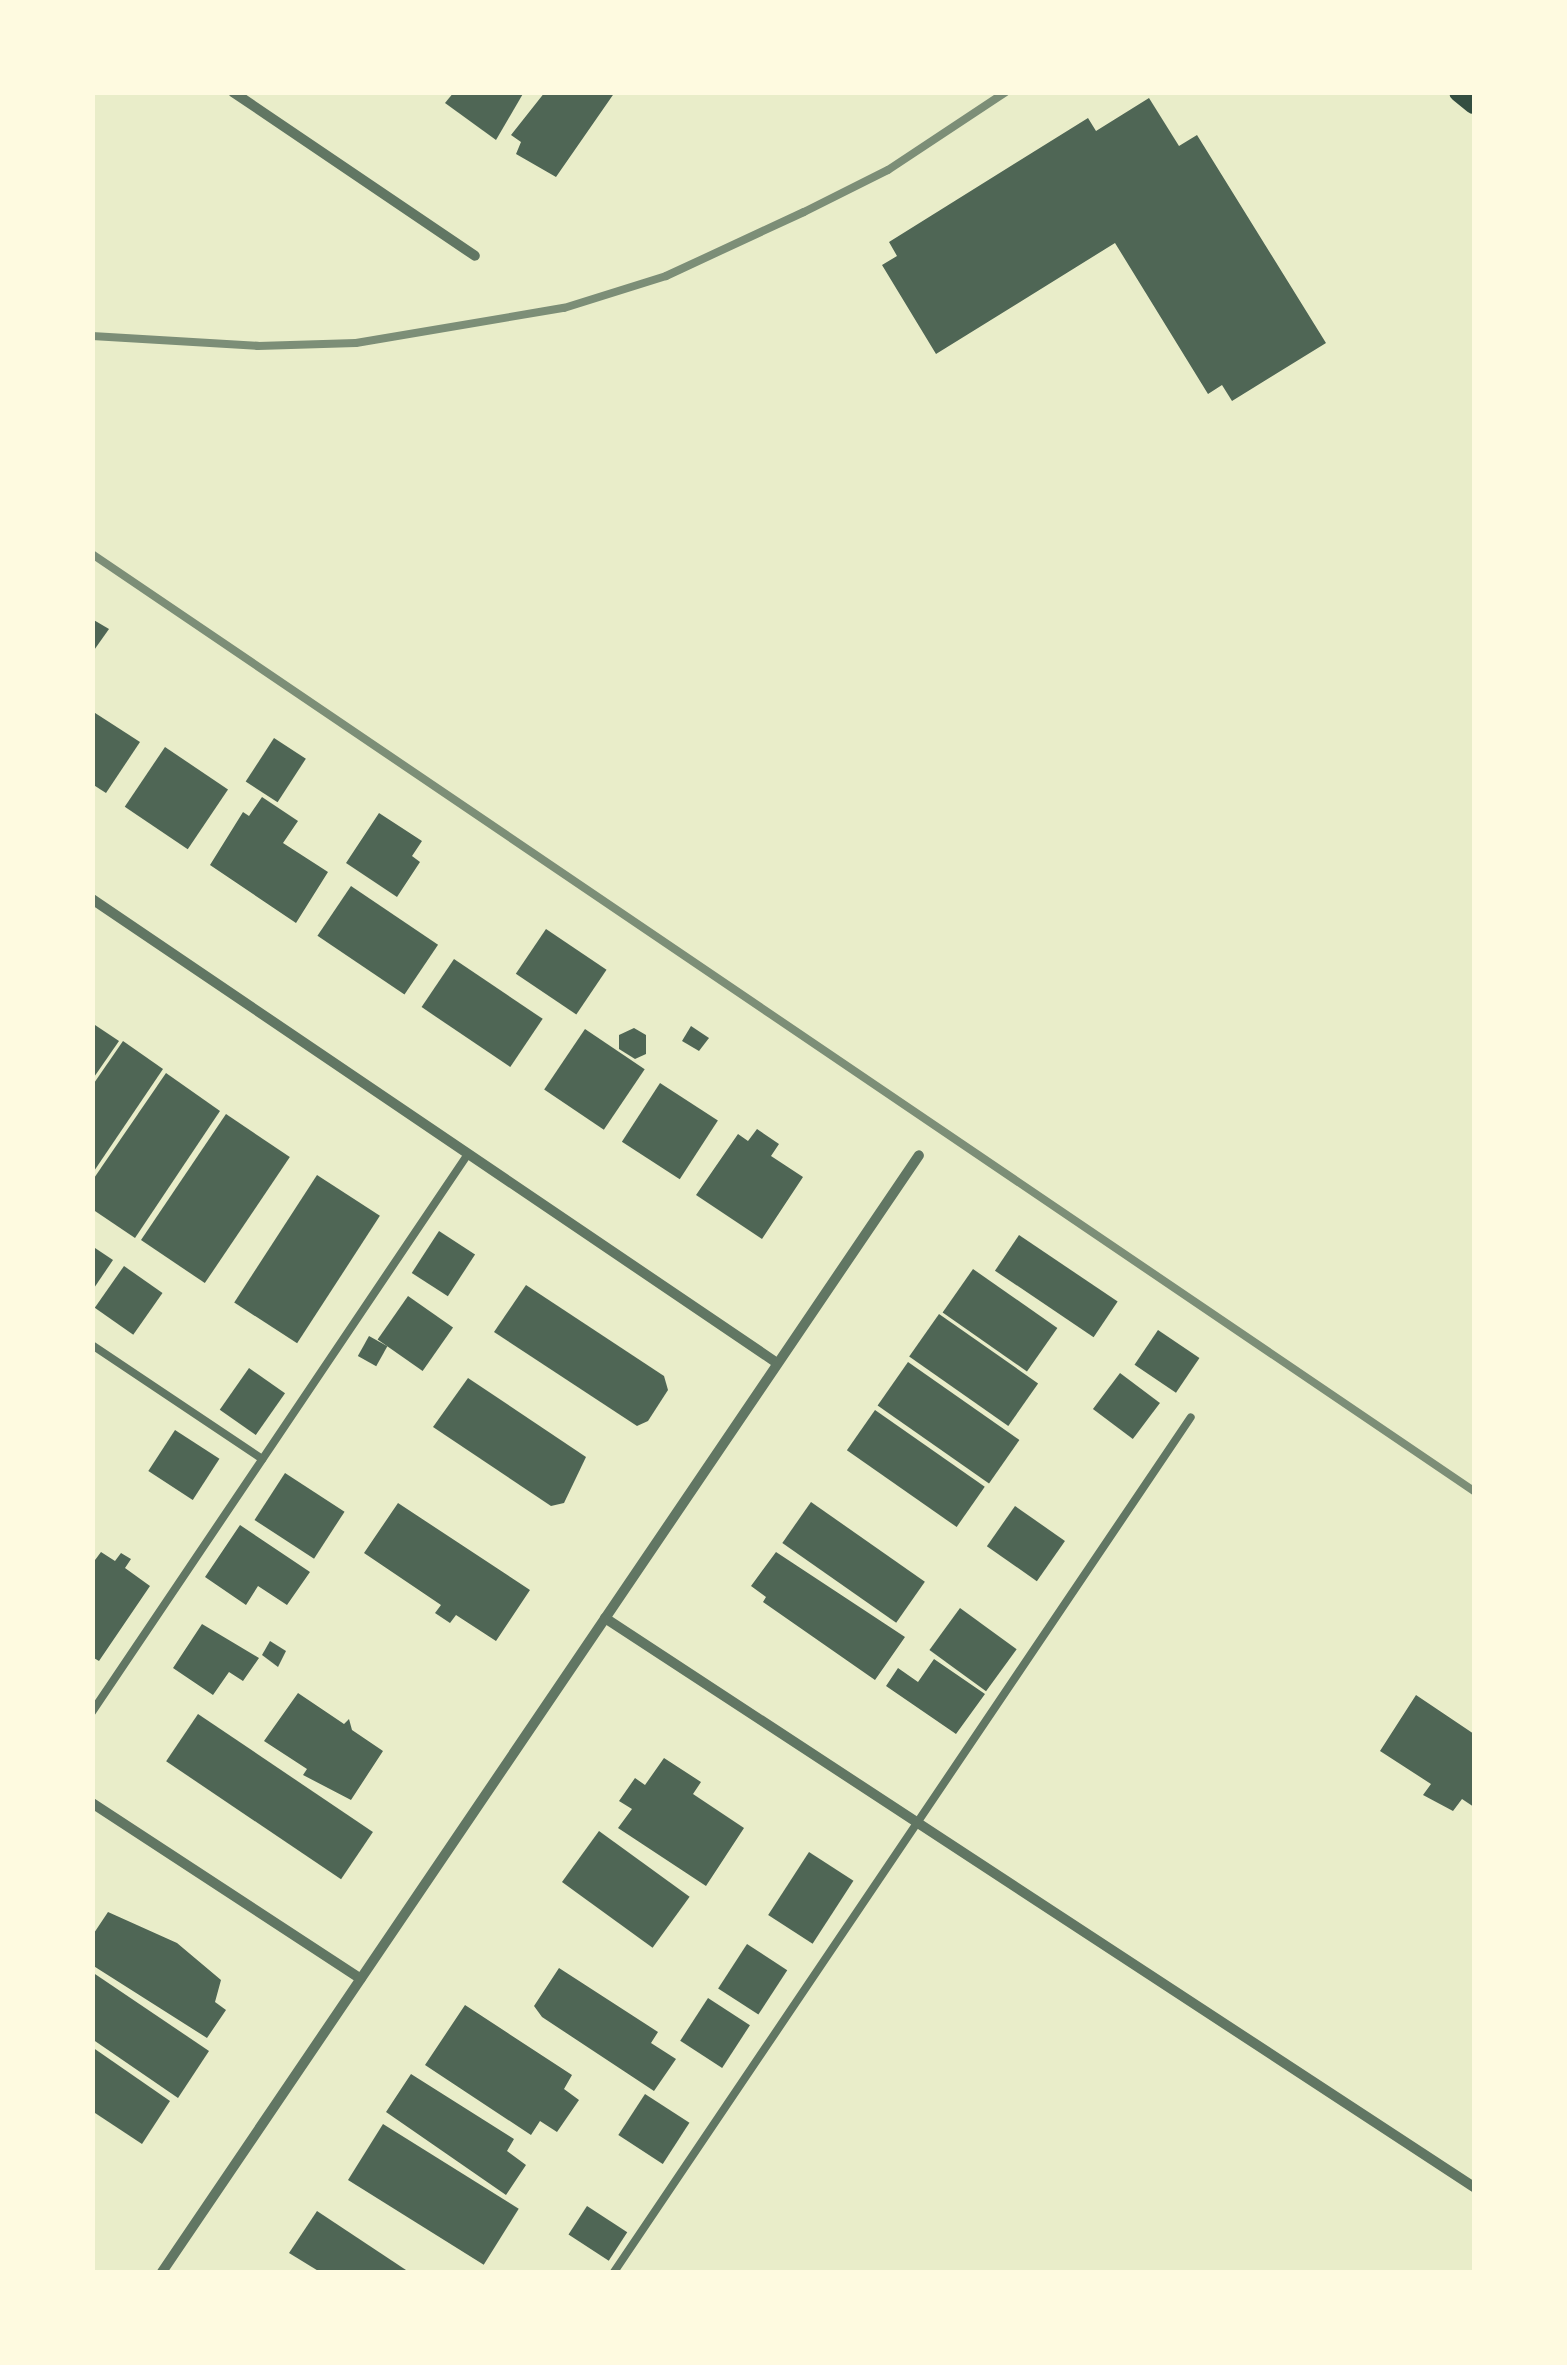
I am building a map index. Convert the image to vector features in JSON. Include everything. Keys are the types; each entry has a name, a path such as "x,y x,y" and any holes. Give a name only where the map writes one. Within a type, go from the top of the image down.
{"main road":[{"path":"1459,92 1474,104"}],"street":[{"path":"234,92 475,256"},
{"path":"92,899 777,1364"},
{"path":"162,2272 919,1155"},
{"path":"604,1618 1474,2187"},
{"path":"92,1803 361,1979"}],"lane":[{"path":"92,1712 468,1154"},
{"path":"92,1346 262,1460"},
{"path":"614,2272 1191,1417"}],"building":[{"path":"454,92 524,92 496,140 445,103"},
{"path":"545,92 615,92 556,177 516,154 521,142 511,135"},
{"path":"1149,98 1179,146 1197,135 1326,343 1232,401 1222,385 1208,394 1115,243 936,354 882,265 897,256 889,242 1088,118 1096,131"},
{"path":"92,619 109,629 92,653"},
{"path":"92,711 140,742 106,793 92,784"},
{"path":"274,738 306,759 278,802 246,782"},
{"path":"165,747 228,789 188,849 125,807"},
{"path":"262,797 298,821 283,843 328,872 296,923 210,865 243,812 249,816"},
{"path":"379,813 422,841 412,856 420,862 397,897 346,863"},
{"path":"351,886 438,945 404,994 317,936"},
{"path":"546,929 607,970 576,1015 516,974"},
{"path":"454,959 543,1019 510,1067 422,1007"},
{"path":"92,1023 119,1041 92,1080"},
{"path":"691,1026 709,1038 699,1051 682,1041"},
{"path":"634,1028 646,1035 646,1054 635,1059 619,1049 619,1035"},
{"path":"585,1029 645,1069 604,1130 544,1090"},
{"path":"123,1041 163,1069 92,1174 92,1086"},
{"path":"166,1073 220,1111 135,1238 92,1209 92,1181"},
{"path":"660,1083 718,1121 680,1179 622,1142"},
{"path":"226,1114 290,1157 205,1283 141,1240"},
{"path":"757,1129 779,1144 771,1156 803,1177 762,1239 696,1195 738,1134 748,1141"},
{"path":"317,1175 380,1216 297,1343 234,1302"},
{"path":"439,1231 475,1254 448,1296 412,1273"},
{"path":"1019,1235 1118,1302 1094,1337 995,1271"},
{"path":"92,1246 113,1260 92,1291"},
{"path":"124,1266 163,1293 133,1335 95,1308"},
{"path":"973,1269 1057,1328 1027,1371 943,1312"},
{"path":"526,1285 664,1376 668,1390 648,1421 637,1426 494,1332"},
{"path":"408,1296 453,1328 423,1371 378,1339"},
{"path":"939,1314 1038,1383 1008,1426 909,1357"},
{"path":"1158,1330 1199,1358 1176,1393 1135,1365"},
{"path":"369,1336 387,1346 376,1366 358,1356"},
{"path":"908,1362 1019,1440 989,1483 878,1405"},
{"path":"249,1368 285,1393 256,1435 220,1410"},
{"path":"1120,1373 1160,1403 1133,1439 1093,1409"},
{"path":"468,1378 586,1457 564,1503 551,1506 433,1427"},
{"path":"875,1410 985,1487 957,1527 847,1450"},
{"path":"175,1430 219,1459 193,1500 148,1471"},
{"path":"285,1473 345,1512 314,1559 255,1520"},
{"path":"811,1502 925,1582 896,1623 782,1543"},
{"path":"398,1503 530,1590 496,1641 456,1615 450,1623 435,1613 441,1605 364,1553"},
{"path":"1015,1506 1065,1541 1037,1581 987,1546"},
{"path":"240,1525 310,1572 287,1605 258,1586 246,1605 205,1577"},
{"path":"101,1552 115,1561 121,1553 131,1559 125,1568 150,1586 99,1661 92,1657 92,1564"},
{"path":"776,1552 905,1637 875,1680 763,1602 766,1597 751,1586"},
{"path":"960,1608 1017,1649 986,1691 929,1650"},
{"path":"202,1624 259,1658 243,1681 229,1672 213,1695 173,1668"},
{"path":"270,1641 286,1651 278,1667 262,1655"},
{"path":"934,1659 985,1694 956,1734 886,1686 898,1668 918,1682"},
{"path":"298,1693 344,1724 349,1719 352,1730 383,1751 351,1800 303,1775 307,1769 264,1741"},
{"path":"1416,1695 1474,1734 1474,1807 1462,1799 1453,1811 1423,1795 1431,1784 1380,1751"},
{"path":"198,1714 373,1832 341,1879 166,1761"},
{"path":"664,1758 701,1782 693,1794 744,1828 706,1886 618,1828 632,1809 619,1801 635,1778 645,1785"},
{"path":"599,1831 690,1897 653,1948 562,1882"},
{"path":"809,1852 853,1881 813,1944 768,1915"},
{"path":"108,1912 177,1943 221,1980 215,2002 226,2010 207,2038 92,1965 92,1936"},
{"path":"747,1944 787,1970 758,2015 718,1988"},
{"path":"559,1968 658,2032 651,2043 676,2059 654,2091 542,2017 534,2006"},
{"path":"92,1972 209,2051 178,2098 92,2039"},
{"path":"708,1998 750,2025 722,2068 680,2041"},
{"path":"465,2005 572,2075 564,2089 579,2100 557,2132 540,2121 531,2135 425,2065"},
{"path":"92,2047 170,2101 142,2144 92,2111"},
{"path":"411,2074 514,2139 507,2151 526,2165 506,2195 386,2112"},
{"path":"645,2094 689,2123 663,2164 618,2135"},
{"path":"383,2124 519,2209 484,2265 348,2180"},
{"path":"587,2206 627,2232 609,2261 568,2235"},
{"path":"317,2211 409,2272 320,2272 289,2253"}],"railway":[{"path":"92,336 258,346 356,343 564,308 666,276 804,212 888,170 1006,92"},
{"path":"92,554 1474,1491"}]}
